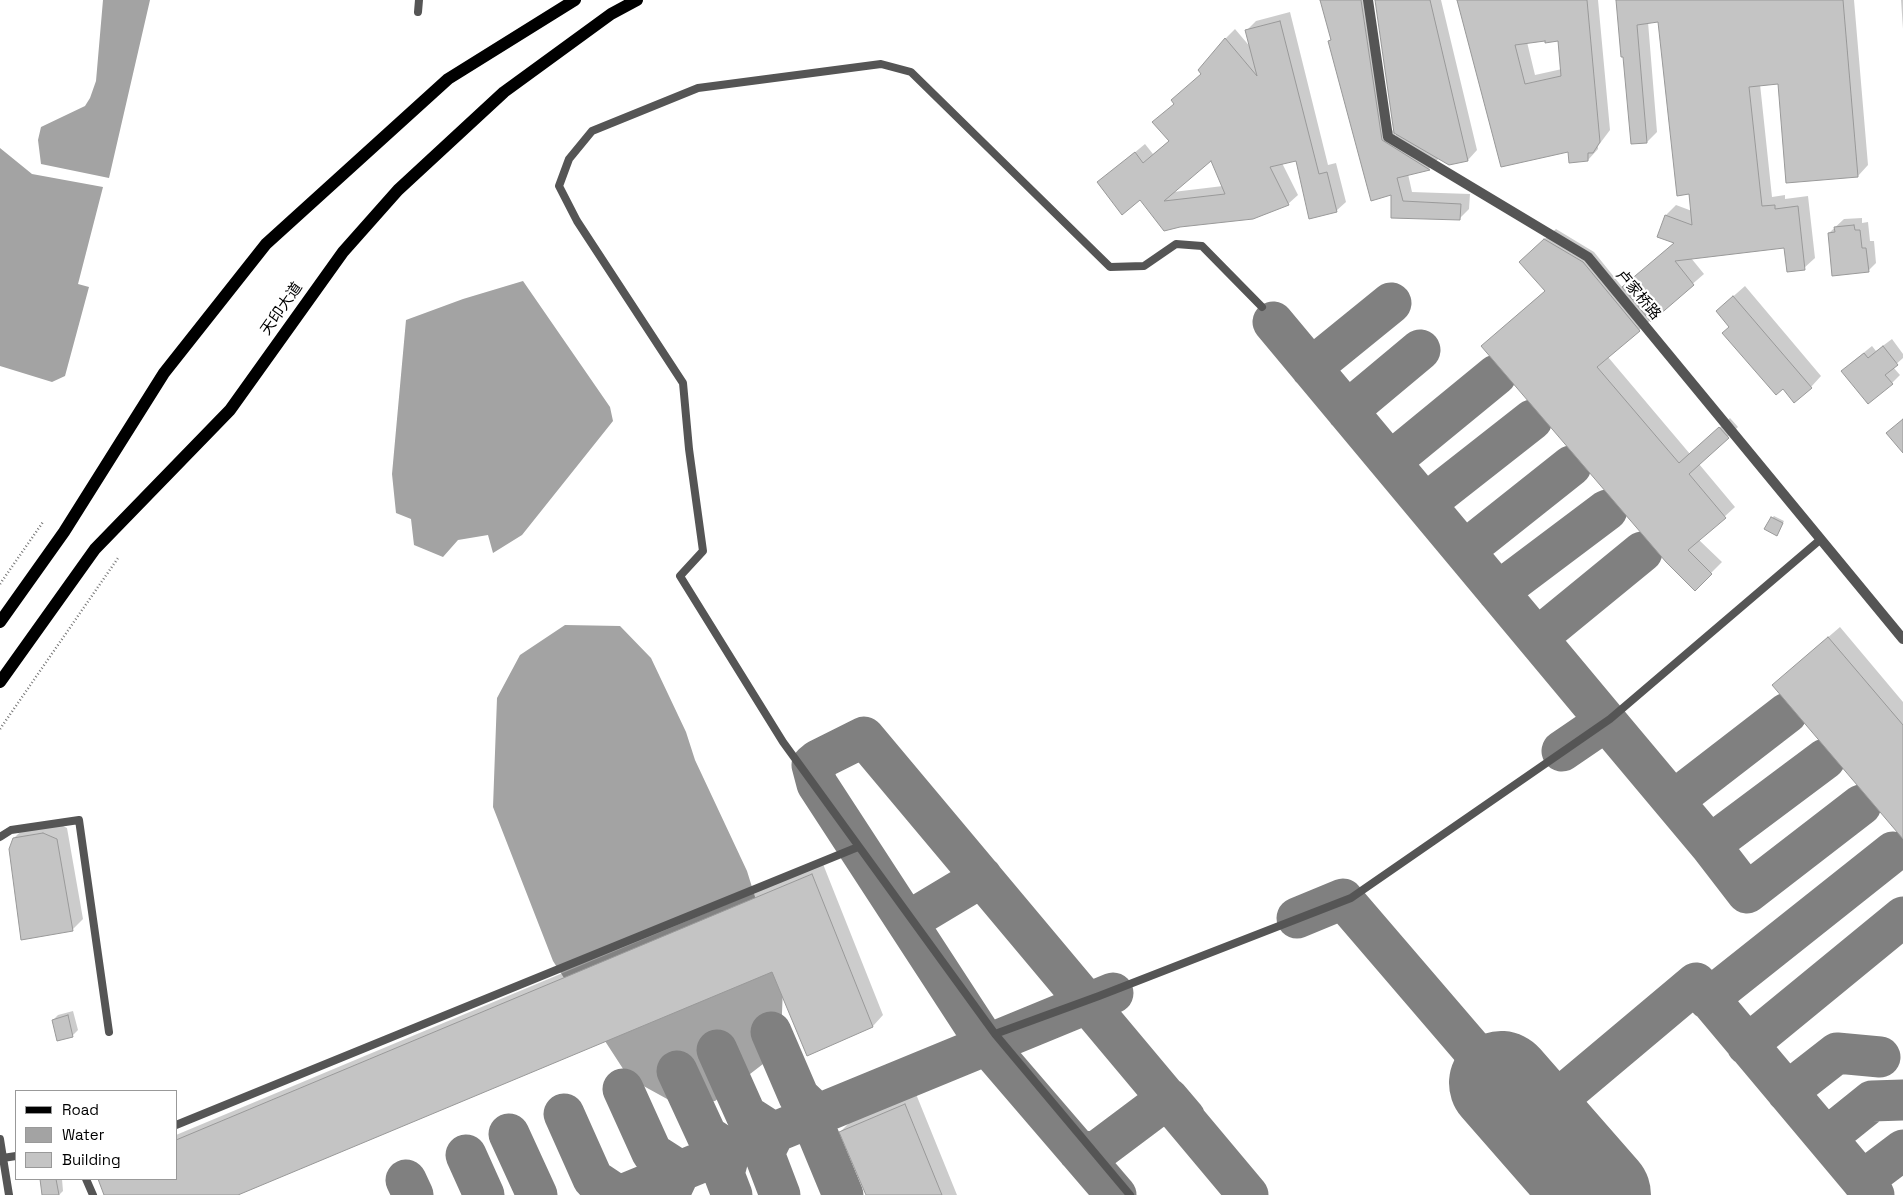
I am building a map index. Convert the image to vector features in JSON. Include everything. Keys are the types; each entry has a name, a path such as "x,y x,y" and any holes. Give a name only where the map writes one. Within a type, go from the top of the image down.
{"main road":[{"path":"0,622 64,532 164,373 266,244 448,79 575,0"},
{"name":"天印大道","path":"0,682 95,549 230,410 342,252 398,190 504,92 611,14 636,0"}],"street":[{"name":"卢家桥路","path":"1368,0 1388,137 1588,257 1903,639"}],"lane":[{"path":"418,12 419,0"},
{"path":"1130,1195 995,1034 858,847 783,742 680,576 703,551 689,449 683,383 577,221 560,186 569,159 592,131 698,88 881,64 911,72 1110,267 1144,266 1176,244 1202,246 1262,307"},
{"path":"995,1034 1351,898 1610,718 1820,539"},
{"path":"0,837 11,830 79,820 109,1032"},
{"path":"178,1124 858,847"},
{"path":"0,1139 9,1195"},
{"path":"3,1158 15,1156"},
{"path":"86,1180 93,1195"}],"path":[{"path":"0,584 44,522"},
{"path":"0,729 118,558"}],"water":[{"path":"103,0 150,0 109,178 41,164 38,140 41,127 85,106 90,98 96,81"},
{"path":"0,148 32,174 103,187 78,284 89,287 65,376 52,382 0,366"},
{"path":"523,281 610,407 613,421 522,535 493,553 488,535 458,540 443,557 414,545 411,519 396,513 392,474 406,320 463,299"},
{"path":"565,625 620,626 651,658 686,732 695,760 747,871 783,987 781,1038 763,1064 715,1101 678,1105 629,1078 553,961 493,807 497,698 520,655"}],"building":[{"path":"1320,0 1361,0 1382,140 1430,170 1397,178 1403,201 1461,204 1460,220 1391,218 1391,195 1371,201 1328,41 1331,40"},
{"path":"1375,0 1430,0 1468,161 1449,165 1394,133"},
{"path":"1457,0 1587,0 1600,142 1593,153 1588,153 1588,161 1569,163 1568,152 1501,167","holes":["1545,41 1545,43 1558,41 1561,76 1525,84 1515,45"]},
{"path":"1616,0 1843,0 1858,177 1786,183 1778,84 1749,87 1762,206 1775,205 1775,209 1798,206 1805,270 1787,272 1784,248 1675,261 1694,285 1651,322 1622,287 1674,243 1657,237 1665,215 1692,225 1689,194 1677,196 1658,22 1637,25 1647,143 1631,144"},
{"path":"1280,21 1319,174 1327,172 1337,212 1309,219 1296,161 1270,167 1289,205 1253,219 1180,227 1164,231 1140,200 1122,215 1097,182 1135,152 1143,163 1169,141 1152,122 1174,104 1171,100 1201,74 1198,70 1225,38 1257,76 1245,30","holes":["1211,161 1225,194 1164,201"]},
{"path":"1854,225 1855,230 1860,230 1862,248 1866,248 1869,272 1832,276 1828,233 1835,232 1834,227"},
{"path":"1544,239 1583,262 1640,331 1597,367 1679,463 1719,427 1729,438 1689,474 1726,518 1688,550 1712,574 1695,591 1666,562 1481,346 1545,291 1519,262"},
{"path":"1733,296 1812,388 1794,403 1783,389 1776,395 1722,333 1729,327 1716,311"},
{"path":"1883,346 1898,365 1885,375 1893,384 1868,404 1841,371 1864,353 1868,358"},
{"path":"1903,419 1903,453 1886,433"},
{"path":"1771,517 1783,523 1777,536 1764,529"},
{"path":"1828,637 1903,725 1903,839 1772,685"},
{"path":"43,833 57,839 73,931 21,940 9,849 13,838"},
{"path":"812,874 873,1027 807,1056 772,972 238,1195 104,1195 98,1180 178,1180 178,1139"},
{"path":"68,1015 73,1037 57,1041 52,1020"},
{"path":"905,1104 942,1195 866,1195 839,1132"},
{"path":"40,1180 56,1180 59,1195 42,1195"}],"taxiway":[{"path":"1311,368 1391,303"},
{"path":"1273,322 1606,721"},
{"path":"1347,411 1420,350"},
{"path":"1390,462 1496,375"},
{"path":"1425,504 1532,420"},
{"path":"1464,551 1571,466"},
{"path":"1498,592 1607,510"},
{"path":"1537,638 1642,552"},
{"path":"1673,801 1787,713"},
{"path":"1562,751 1606,721 1710,845 1747,893 1861,805"},
{"path":"1116,1195 987,1045 817,784 812,765 818,760 864,737 1248,1195"},
{"path":"1710,845 1825,759"},
{"path":"1708,999 1893,852"},
{"path":"907,922 982,877"},
{"path":"1297,918 1343,899 1501,1083"},
{"path":"1747,1045 1903,917"},
{"path":"1533,1120 1696,983 1874,1195"},
{"path":"622,1195 1113,993"},
{"path":"771,1032 799,1097 818,1115 816,1130 843,1195"},
{"path":"717,1050 746,1115 774,1133 764,1153 780,1195"},
{"path":"1787,1092 1837,1053 1880,1057"},
{"path":"677,1071 707,1136 730,1151 724,1174 732,1195"},
{"path":"623,1089 652,1153 680,1171 671,1190"},
{"path":"1078,1151 1096,1152 1168,1098 1185,1118"},
{"path":"1826,1138 1872,1101 1903,1100"},
{"path":"564,1114 593,1179 617,1195"},
{"path":"509,1134 537,1195"},
{"path":"1862,1181 1903,1150"},
{"path":"466,1155 484,1195"},
{"path":"406,1180 413,1195"}],"runway":[{"path":"1501,1083 1599,1195"}]}
